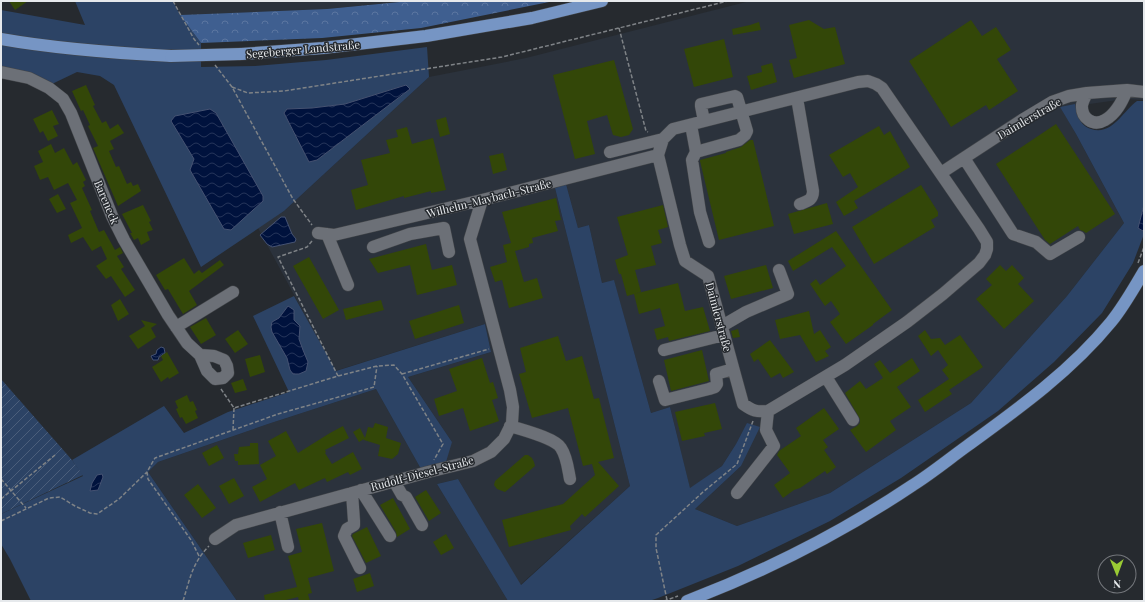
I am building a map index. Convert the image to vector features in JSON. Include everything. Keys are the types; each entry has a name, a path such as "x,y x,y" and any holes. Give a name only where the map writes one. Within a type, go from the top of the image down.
{"main road":[{"name":"Segeberger Landstraße","path":"1,39 34,45 98,52 171,56 242,54 324,48 426,36 532,18 602,1"},
{"path":"684,597 745,577 830,535 874,510 914,484 995,426 1032,398 1086,348 1111,322 1129,296 1140,269"}],"street":[{"name":"Bareneck","path":"1,72 29,78 49,88 63,100 71,113 112,216 124,240 176,327 187,343 200,355 207,371 215,379"},
{"path":"610,152 662,139 673,129 858,82 868,82 876,84 882,88 979,228 987,242 985,255 979,263 907,322 845,366 763,411 766,430 774,446 737,493"},
{"name":"Daimlerstraße","path":"1127,90 1144,83"},
{"path":"1087,93 1083,100 1082,112 1089,121 1093,123 1104,121 1114,113 1122,102 1127,90"},
{"name":"Daimlerstraße","path":"941,173 1052,102 1069,96 1087,93 1127,90 1144,92"},
{"path":"696,152 739,140 747,131 737,97 735,96 703,103 701,106 704,121"},
{"path":"797,98 813,191 813,195 810,200 800,204"},
{"path":"691,125 696,152 692,160 700,212 709,242"},
{"name":"Daimlerstraße","path":"662,139 658,155 685,261 708,276 743,404 751,410 763,411"},
{"name":"Wilhelm-Maybach-Straße","path":"323,234 334,235 405,219 658,155"},
{"path":"964,158 1013,234 1036,242 1050,254 1079,237"},
{"name":"Rudolf-Diesel-Straße","path":"215,539 236,525 356,491 473,461 491,452 504,439 512,423 513,406 470,239 482,200"},
{"path":"405,219 410,234"},
{"path":"372,247 410,234 444,228 449,252"},
{"path":"323,234 348,285"},
{"path":"664,350 723,330 746,312 788,294 779,270"},
{"path":"176,327 233,292"},
{"path":"200,355 214,356 224,360 228,373 223,378 215,379"},
{"path":"659,382 665,400 715,387 718,384 716,374 733,369"},
{"path":"826,376 853,420"},
{"path":"510,426 552,440 559,444 565,455 570,479"},
{"path":"394,481 402,495 406,497 422,525"},
{"path":"356,491 390,536"},
{"path":"356,491 354,525 347,530 344,536 360,568"},
{"path":"280,512 288,546"}],"path":[{"path":"338,376 278,257 307,247 323,234 293,199 232,86 248,94 284,91 502,57 728,1"},
{"path":"619,28 646,131 662,139"},
{"path":"1140,269 1144,248"},
{"path":"402,374 498,347"},
{"path":"234,408 338,376 377,366 394,365 402,374 443,444 428,472"},
{"path":"1,521 49,498 60,497 85,511 97,514 119,499 148,472 155,458 278,414 374,388 377,366"},
{"path":"215,379 234,408 233,430"},
{"path":"667,600 656,548 656,535 703,492 737,464 763,411"},
{"path":"1,499 54,455"},
{"path":"148,472 148,479 191,540 199,556"},
{"path":"1,479 26,509"},
{"path":"183,601 192,572 199,556 215,539"},
{"path":"664,601 684,597"}],"shaded area":[{"path":"75,1 173,1 180,15 201,43 201,67 255,66 326,60 427,47 429,77 284,211 201,267 114,85 100,76 77,72 54,83 43,92 28,82 1,77 1,10 85,25","holes":["405,85 410,89 317,160 309,162 284,113 287,109 345,104"]},
{"path":"173,1 410,1 327,9 180,15"},
{"path":"750,1 1144,1 1144,100 1125,99 1061,108 1124,223 1067,296 971,403 830,493 737,526 695,509 741,466 747,424 722,466 690,489 670,407 651,413 614,281 602,283 589,225 578,228 566,184 555,188 630,486 520,585 458,479 437,484 508,601 237,601 148,472 158,462 376,389 421,469 452,442 408,377 491,352 485,324 335,371 258,228 284,211 429,77 526,58"},
{"path":"1137,101 1144,101 1144,205 1138,228 1144,232 1144,234 1133,263 1102,313 1054,362 998,411 901,478 830,521 738,566 658,598 649,601 508,601 437,484 458,479 521,585 630,486 555,188 566,184 578,228 589,225 602,283 614,280 651,413 670,407 690,488 722,466 747,423 760,427 741,466 695,509 737,526 830,493 971,403 1067,296 1124,223 1060,107 1075,104 1081,122 1091,129 1098,130 1111,126"},
{"path":"294,296 336,371 485,324 491,352 408,377 452,442 446,462 421,469 376,389 271,423 158,462 148,472 237,601 31,601 1,544 1,514 83,476 72,460 164,406 184,433 228,412 289,392 253,316"},
{"path":"1,379 72,460 83,475 1,514"}],"green space":[{"path":"410,1 554,1 421,28 322,38 201,43 180,15 327,9"}],"water":[{"path":"406,85 410,89 317,160 309,162 284,113 287,109 345,104"},
{"path":"210,109 216,113 263,196 263,201 231,230 224,229 190,170 194,159 171,121 175,116"},
{"path":"1144,205 1144,229 1143,231 1138,228"},
{"path":"281,217 285,217 292,234 296,239 295,242 272,247 267,244 260,235"},
{"path":"288,306 294,310 294,320 300,326 299,339 308,362 306,371 299,374 293,374 290,370 287,358 272,332 271,327 272,322 279,318"},
{"path":"161,347 164,348 165,353 159,357 158,360 153,360 151,356 156,354 157,350"},
{"path":"102,474 103,477 98,490 90,491 92,483 97,475"}],"building":[{"path":"9,1 28,1 15,10"},
{"path":"809,20 824,29 835,27 845,64 794,78 789,60 797,58 789,25"},
{"path":"971,20 982,36 996,27 1011,50 997,59 1018,91 989,110 986,105 951,127 909,61"},
{"path":"759,22 761,30 733,35 732,29"},
{"path":"724,39 733,77 694,87 684,49"},
{"path":"614,60 633,129 629,135 621,137 613,135 607,115 587,121 595,154 575,159 553,75"},
{"path":"772,63 777,82 751,90 747,76 762,72 761,66"},
{"path":"86,85 95,105 93,106 102,123 106,121 110,129 118,124 124,133 110,141 114,149 109,151 116,167 119,166 127,184 131,182 133,186 138,184 141,191 118,206 93,148 98,146 88,126 90,125 83,110 81,111 72,91"},
{"path":"52,110 59,124 53,126 58,136 48,141 43,131 40,133 33,119"},
{"path":"446,117 450,134 440,137 436,120"},
{"path":"1056,124 1115,214 1086,233 1080,230 1078,226 1050,244 1045,240 996,164"},
{"path":"879,126 884,135 890,131 910,167 854,201 858,208 844,216 836,202 858,187 850,173 843,177 829,155"},
{"path":"407,127 412,144 433,138 446,190 431,193 431,191 404,198 404,196 356,210 351,190 368,185 361,160 390,153 386,140 398,137 396,130"},
{"path":"750,140 753,140 774,226 719,240 700,160 741,147"},
{"path":"51,144 55,153 64,148 73,165 77,162 86,180 83,182 85,186 82,188 92,210 90,211 99,232 104,230 115,250 120,247 123,253 117,256 124,267 121,269 135,290 125,297 111,276 106,279 96,266 107,259 101,246 92,251 83,237 71,243 68,235 82,228 70,203 77,200 68,183 54,190 48,177 40,180 34,166 43,162 38,151"},
{"path":"503,153 507,170 493,174 489,156"},
{"path":"921,185 938,212 938,216 931,220 935,227 874,264 852,227"},
{"path":"58,194 66,209 57,213 49,199"},
{"path":"556,198 561,220 555,221 558,231 532,238 533,243 529,244 529,247 515,251 524,282 537,278 543,298 509,308 502,280 495,282 490,267 507,262 503,245 511,243 502,212"},
{"path":"827,203 833,224 794,234 788,214"},
{"path":"143,205 151,221 149,222 153,230 147,232 150,240 141,245 138,238 134,240 122,214"},
{"path":"663,205 668,227 658,230 662,243 651,246 656,265 635,270 641,292 627,296 621,274 619,274 615,260 628,255 617,217"},
{"path":"836,231 892,310 846,344 830,322 840,314 831,301 825,306 810,284 816,279 820,285 846,266 832,247 793,271 788,261"},
{"path":"426,244 432,270 452,265 457,285 417,295 410,265 378,273 369,259"},
{"path":"309,257 339,310 323,319 293,266"},
{"path":"184,258 194,274 199,270 202,273 220,260 224,265 189,291 197,305 183,314 168,289 165,290 156,275"},
{"path":"766,265 773,288 731,299 724,276"},
{"path":"1000,265 1006,271 1012,265 1024,278 1018,284 1034,301 1004,329 976,299 992,285 986,279"},
{"path":"678,283 685,311 703,307 710,331 669,341 668,337 657,340 654,329 665,326 660,308 639,314 634,294"},
{"path":"120,299 129,314 118,321 111,305"},
{"path":"381,300 384,310 346,320 343,309"},
{"path":"459,305 464,323 415,339 409,321"},
{"path":"809,311 814,334 820,330 831,347 825,351 829,356 816,362 800,335 780,339 775,320"},
{"path":"206,318 216,335 201,344 190,327"},
{"path":"141,320 157,324 151,328 156,337 138,349 129,336 145,326"},
{"path":"738,329 740,337 733,338 731,331"},
{"path":"238,330 248,344 235,353 225,339"},
{"path":"925,330 931,339 940,338 945,345 960,335 983,367 949,390 952,394 925,412 918,400 949,379 942,370 948,365 938,350 931,356 918,336"},
{"path":"558,336 566,361 582,356 594,399 599,398 614,458 598,462 619,486 585,517 582,514 570,526 571,530 509,547 502,520 563,504 595,475 592,464 583,466 568,408 532,418 519,374 526,372 520,348"},
{"path":"770,340 794,372 783,378 780,373 771,378 758,359 754,362 750,354"},
{"path":"702,350 709,381 671,391 664,360"},
{"path":"167,352 179,373 169,379 168,377 161,382 152,367 163,360 161,356"},
{"path":"260,355 265,372 250,377 245,359"},
{"path":"482,358 490,383 493,382 498,398 492,400 499,421 470,431 463,408 439,416 434,399 457,391 449,369"},
{"path":"912,358 920,371 897,387 911,407 890,421 896,430 866,452 850,430 860,423 860,419 845,393 860,381 866,389 883,378 874,364 880,360 890,373"},
{"path":"243,379 247,390 235,393 231,383"},
{"path":"187,395 190,402 193,401 197,410 195,411 198,418 186,424 182,417 180,418 176,409 178,408 175,401"},
{"path":"715,403 722,429 704,433 705,436 682,441 675,412"},
{"path":"824,408 839,429 823,440 828,447 824,450 836,467 827,474 825,471 783,498 774,485 790,473 777,455 779,451 801,436 796,428"},
{"path":"375,423 388,427 386,438 401,443 398,454 392,459 378,456 380,445 364,439 359,442 353,432 360,428 365,438 368,427 373,428"},
{"path":"343,426 349,438 325,450 325,453 332,464 353,452 362,469 350,475 348,472 327,482 325,478 299,490 295,483 260,502 252,487 267,479 260,465 276,456 268,441 286,431 298,453"},
{"path":"250,443 258,443 259,464 238,465 238,461 235,461 234,454 238,454 239,447 250,446"},
{"path":"217,445 224,458 209,466 202,453"},
{"path":"525,455 532,458 535,466 505,492 497,489 494,485 495,481"},
{"path":"234,478 244,496 229,504 219,486"},
{"path":"198,484 216,508 202,518 184,495"},
{"path":"426,490 441,513 429,521 415,497"},
{"path":"393,498 410,529 397,537 396,532 380,505"},
{"path":"322,523 334,571 308,578 312,593 308,594 310,601 299,601 298,597 282,601 265,601 264,595 297,587 288,556 302,552 296,529"},
{"path":"367,527 381,556 366,563 352,536 353,534"},
{"path":"446,534 454,548 441,555 433,542"},
{"path":"271,535 275,550 248,558 243,543"},
{"path":"370,573 374,586 357,592 353,579"}]}
